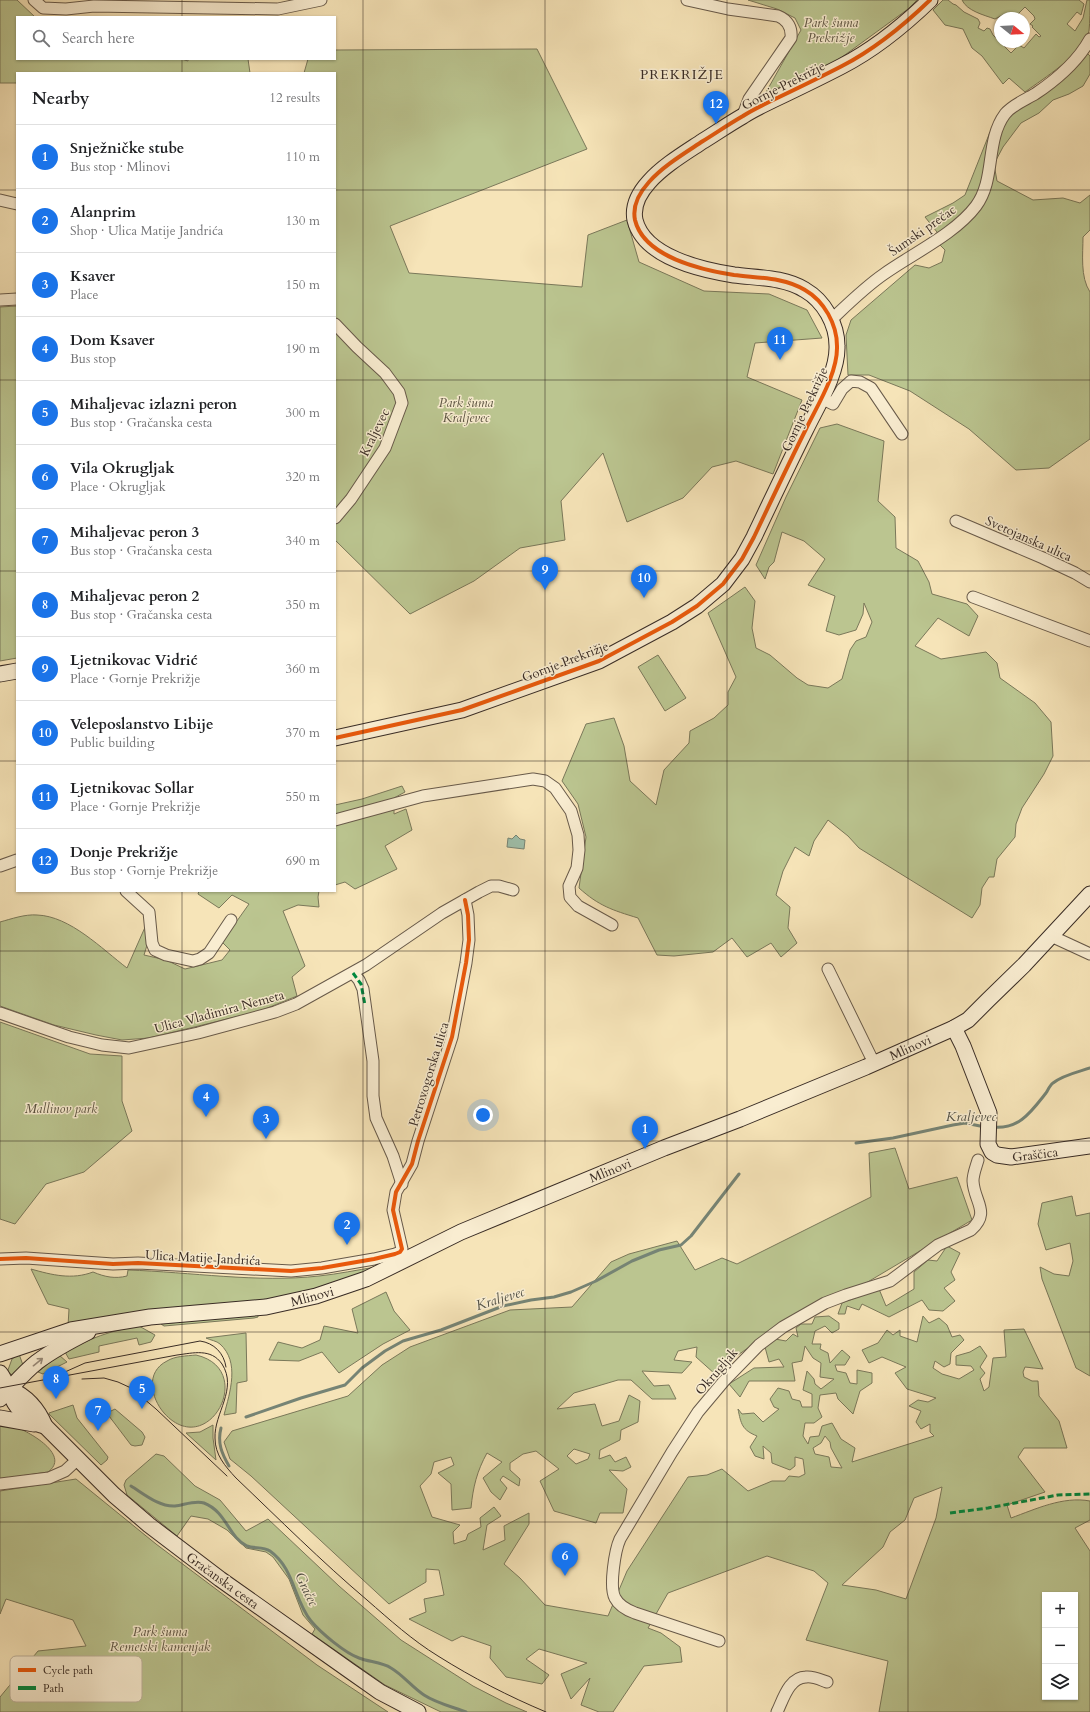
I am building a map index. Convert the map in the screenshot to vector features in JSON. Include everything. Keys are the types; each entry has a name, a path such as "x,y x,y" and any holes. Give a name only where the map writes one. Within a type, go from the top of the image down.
{"main road":[{"name":"Gornje Prekrižje","path":"336,738 462,710 599,661 672,622 697,606 723,584 742,559 821,398 836,361 837,347 832,320 827,311 813,296 804,289 787,282 700,268 670,257 653,248 643,237 637,227 635,206 640,191 652,178 686,152 743,115 843,66 871,49 905,24 930,0"},
{"path":"0,674 16,671"},
{"name":"Mlinovi","path":"0,1354 63,1332 157,1317 266,1307 316,1296 339,1289 376,1274 468,1229 664,1148 740,1119 954,1028 968,1020 1090,894"},
{"name":"Graščica","path":"954,1028 963,1046 989,1113 988,1144 991,1150 997,1155 1004,1157 1022,1156 1090,1146"},
{"name":"Mlinovi","path":"3,1384 30,1369 48,1354 100,1326"},
{"path":"3,1384 10,1358 20,1346"},
{"name":"Gračanska cesta","path":"3,1384 24,1414 42,1425 133,1512 220,1579 368,1684 418,1712"},
{"path":"0,1418 42,1425"}],"street":[{"path":"34,0 44,8 66,9 94,6 278,9 321,0"},
{"path":"687,0 728,9 778,16 788,23 791,38 749,99 743,115"},
{"name":"Šumski prečac","path":"832,320 855,297 883,275 928,246 970,214 982,196 994,136 1005,114 1010,108 1036,93 1065,69 1081,53 1090,39"},
{"path":"0,200 16,204"},
{"path":"0,300 16,299"},
{"name":"Kraljevec","path":"336,325 385,373 399,392 402,403 385,448 336,517"},
{"name":"Gornje Prekrižje","path":"821,398 834,404 842,389 851,382 860,382 871,388 902,434"},
{"name":"Svetojanska ulica","path":"956,521 1076,573 1090,582"},
{"path":"973,598 1090,641"},
{"path":"336,820 423,796 534,779 545,781 555,788 571,811 578,835 579,850 576,868 569,886 570,897 578,906 612,925"},
{"path":"0,866 16,860"},
{"name":"Ulica Vladimira Nemeta","path":"0,1013 70,1037 102,1045 129,1048 212,1029 276,1012 296,1004 353,972 442,913 491,886 499,886 513,890"},
{"path":"127,892 149,912 152,944 155,950 166,955 193,961 200,959 209,953 231,920"},
{"name":"Petrovogorska ulica","path":"402,1249 393,1204 396,1192 402,1184 412,1164 418,1141 447,1054 466,963 470,930 465,900"},
{"path":"1051,936 1090,954"},
{"path":"828,970 874,1063"},
{"path":"353,972 361,984 365,1005 373,1062 373,1096 376,1118 393,1156 402,1184"},
{"name":"Okrugljak","path":"719,1641 635,1613 618,1602 614,1597 612,1584 618,1544 623,1532 698,1412 724,1381 759,1345 783,1327 825,1303 890,1281 932,1248 971,1230 975,1226 980,1219 981,1214 973,1181 978,1160"},
{"name":"Ulica Matije Jandrića","path":"0,1259 26,1258 113,1264 144,1263 291,1271 322,1268 374,1259 395,1254 400,1252 402,1249"},
{"path":"0,1484 49,1478 64,1471 78,1458"},
{"path":"777,1712 788,1690 797,1679 807,1676 827,1682"}],"green space":[{"path":"0,0 17,0 34,16 16,16 16,60 248,60 250,72 16,72 16,83 0,83"},
{"name":"Park šuma Prekrižje","path":"748,0 917,0 908,9 838,60 765,94 801,30 795,18 777,9"},
{"path":"943,0 948,0 964,12 978,19 980,23 978,28 984,31 987,28 990,29 994,36 994,48 1006,48 1011,53 1016,48 1030,48 1030,41 1036,34 1039,37 1041,36 1030,24 1035,19 1034,16 1025,7 1020,12 994,12 994,19 972,10 964,4 962,0 1079,0 1084,4 1081,15 1077,12 1067,24 1075,31 1083,18 1087,0 1090,0 1089,31 1079,49 1071,57 1052,73 1025,92 1009,78 1003,84 982,56 972,48 963,29 945,25 933,10"},
{"name":"Park šuma Kraljevec","path":"537,49 587,149 390,226 409,273 582,287 588,235 627,220 639,262 704,291 769,294 807,310 822,338 755,343 747,377 802,400 773,474 736,461 712,467 683,498 627,522 603,453 561,501 565,540 520,548 474,581 410,614 336,541 336,72 304,72 308,60 336,60 336,50"},
{"path":"1086,52 1090,56 1090,74 1083,86 1069,94 1053,100 1039,113 1021,123 1003,147 994,164 997,181 1033,200 1063,198 1080,203 1090,195 1090,230 1083,237 1083,272 1090,292 1090,439 1049,468 1016,470 969,429 910,391 869,375 848,375 846,335 851,320 915,265 929,268 942,262 945,250 938,243 937,232 925,217 953,203 965,195 990,132"},
{"path":"16,306 16,658 0,661 0,307"},
{"path":"837,424 884,441 878,501 895,517 896,548 918,561 929,582 932,594 967,604 978,616 969,636 938,618 915,646 941,659 986,652 997,663 1000,678 1035,703 1051,722 1053,756 1044,774 1022,808 1016,824 1015,837 997,859 994,877 989,877 982,888 980,905 972,918 859,848 848,836 828,820 814,841 809,856 795,847 783,871 776,895 790,907 788,928 797,943 781,957 771,943 747,957 732,938 713,952 674,956 657,955 638,918 606,907 579,888 586,837 578,804 562,781 586,724 614,718 624,746 630,781 656,805 664,770 689,743 690,731 714,718 728,705 728,692 736,677 708,613 745,587 755,601 752,628 756,648 770,655 797,678 808,685 828,688 842,679 850,650 856,641 866,637 872,622 864,603 863,614 856,630 839,635 826,631 835,596 808,585 825,559 804,541 782,532 774,562 769,567 765,579 756,565 786,497 820,428"},
{"path":"658,655 686,698 665,711 638,667"},
{"path":"402,786 405,792 394,798 394,814 406,809 412,830 385,846 397,869 355,889 345,882 336,885 336,805 362,799"},
{"path":"199,892 319,892 319,907 298,905 283,911 305,966 292,977 297,996 260,1011 149,1038 122,1040 54,1025 0,1006 0,922 28,915 49,917 61,921 85,935 127,968 146,925 151,932 144,955 166,960 185,969 222,960 230,950 222,942 249,904 232,895 219,908 198,894"},
{"name":"Mallinov park","path":"0,1022 90,1054 122,1056 122,1101 132,1131 84,1172 46,1184 15,1224 0,1219"},
{"path":"895,1148 909,1189 957,1177 972,1220 866,1283 796,1314 728,1362 715,1374 696,1357 697,1347 678,1351 674,1360 692,1362 682,1373 642,1371 654,1386 669,1385 676,1399 652,1399 631,1380 618,1380 574,1393 557,1409 595,1404 602,1426 619,1421 629,1395 640,1401 638,1422 621,1430 620,1440 600,1450 599,1459 610,1455 615,1462 626,1457 631,1467 623,1471 609,1470 627,1489 623,1513 600,1513 596,1523 554,1511 540,1481 559,1469 536,1451 523,1454 510,1463 510,1470 520,1479 519,1486 503,1476 500,1480 507,1488 500,1500 491,1492 483,1478 502,1462 487,1453 476,1479 471,1508 452,1510 451,1484 438,1473 454,1465 451,1457 434,1462 431,1474 420,1486 432,1517 460,1525 453,1532 454,1544 466,1540 468,1534 481,1527 480,1518 494,1507 501,1516 487,1525 483,1550 505,1540 504,1526 529,1513 529,1524 504,1564 520,1578 545,1605 608,1616 627,1571 688,1477 707,1475 722,1469 748,1491 772,1481 785,1481 789,1476 799,1477 805,1474 803,1459 795,1457 795,1466 790,1470 772,1463 771,1453 763,1446 764,1459 755,1456 750,1447 757,1436 745,1429 740,1419 738,1409 742,1414 754,1413 763,1422 779,1409 774,1407 770,1399 778,1388 789,1391 792,1399 800,1401 802,1407 812,1407 812,1394 803,1390 807,1371 814,1379 815,1384 821,1389 834,1379 820,1377 821,1363 813,1358 805,1346 802,1361 792,1363 795,1381 749,1381 740,1397 729,1384 754,1368 784,1367 779,1359 769,1362 765,1347 775,1339 786,1341 793,1334 798,1337 796,1328 801,1324 812,1324 815,1317 829,1316 839,1323 839,1329 832,1333 825,1326 815,1331 812,1344 821,1344 820,1349 828,1353 830,1363 842,1350 850,1357 845,1365 835,1365 837,1371 846,1373 850,1383 857,1384 857,1370 872,1373 872,1383 860,1391 853,1414 838,1399 836,1393 820,1395 818,1408 822,1417 814,1423 805,1423 803,1436 808,1444 810,1437 819,1436 822,1426 832,1423 841,1439 855,1448 852,1462 934,1436 930,1432 930,1424 921,1429 916,1422 921,1411 909,1406 918,1400 928,1402 936,1398 907,1389 895,1373 906,1367 882,1357 869,1363 862,1350 878,1343 887,1330 893,1335 900,1330 900,1336 917,1342 923,1316 929,1323 939,1318 947,1325 952,1337 960,1335 964,1340 951,1353 950,1364 944,1367 935,1361 933,1368 942,1374 959,1379 974,1370 971,1366 956,1365 956,1356 970,1352 980,1346 987,1356 980,1367 985,1373 980,1379 984,1391 989,1387 993,1358 1006,1357 1004,1330 1024,1329 1043,1369 1025,1367 1023,1372 1024,1377 1032,1381 1038,1381 1039,1396 1059,1421 1067,1448 1024,1448 1018,1457 1045,1492 1007,1505 1011,1518 1050,1504 1070,1500 1090,1501 1090,1520 1075,1528 1090,1551 1090,1712 879,1712 888,1661 806,1640 828,1583 814,1571 767,1556 668,1593 648,1628 661,1633 680,1647 682,1662 644,1666 613,1712 599,1712 581,1705 590,1678 571,1699 561,1674 587,1663 539,1649 526,1659 549,1675 542,1684 506,1677 490,1658 491,1646 462,1636 452,1641 409,1619 426,1612 424,1599 444,1595 439,1570 426,1569 426,1582 389,1604 251,1476 230,1459 224,1442 232,1431 348,1396 382,1365 410,1347 510,1310 572,1307 611,1262 629,1254 677,1241 695,1270 722,1258 737,1264 871,1197 869,1153","holes":["825,1436 830,1442 831,1448 842,1468 831,1467 829,1457 815,1454 813,1448 821,1443","574,1449 590,1454 588,1459 576,1464 567,1456","942,1487 936,1518 906,1599 876,1590 842,1585 883,1547 890,1532 905,1520 914,1498"]},
{"path":"1072,1196 1076,1216 1090,1213 1090,1376 1076,1368 1042,1279 1040,1267 1054,1274 1069,1276 1073,1261 1070,1243 1046,1250 1038,1224 1042,1203"},
{"path":"947,1246 960,1253 951,1272 955,1280 944,1288 955,1301 943,1311 929,1310 922,1300 889,1317 862,1304 859,1310 847,1306 845,1314 838,1314 842,1303 879,1289 886,1306 914,1289 914,1272 928,1260 937,1261"},
{"path":"376,1267 377,1269 284,1298 134,1313 106,1317 68,1326 69,1309 48,1304 31,1269 62,1276 77,1276 93,1272 110,1277 123,1277 127,1276 128,1270 248,1278 296,1278"},
{"path":"386,1292 394,1311 410,1330 383,1344 339,1373 322,1352 299,1361 269,1360 278,1342 302,1348 320,1340 324,1326 358,1333 352,1309"},
{"path":"258,1314 258,1317 254,1318 164,1326 161,1324"},
{"path":"139,1326 155,1335 151,1342 139,1345 137,1338 99,1346 99,1352 69,1359 65,1352 100,1336"},
{"path":"246,1333 247,1381 237,1383 236,1413 224,1415 232,1378 230,1359 220,1344 206,1338"},
{"path":"19,1354 24,1368 14,1376 9,1373 8,1370 12,1359"},
{"path":"59,1355 67,1362 43,1374 38,1372"},
{"path":"196,1355 214,1364 223,1377 225,1392 220,1408 210,1420 196,1427 181,1425 164,1413 159,1407 153,1393 152,1386 155,1372 167,1361 177,1357"},
{"path":"73,1405 77,1418 108,1457 107,1460 101,1465 49,1414"},
{"path":"115,1409 142,1432 145,1437 142,1445 131,1445 109,1416 109,1412"},
{"path":"0,1425 18,1428 40,1440 52,1453 55,1459 54,1466 48,1472 0,1479"},
{"path":"213,1425 216,1460 186,1433 200,1432"},
{"path":"156,1454 164,1456 195,1486 220,1500 246,1531 268,1519 339,1586 401,1640 473,1686 527,1712 441,1712 385,1685 312,1634 315,1629 303,1615 289,1579 273,1557 266,1552 246,1548 227,1530 208,1519 191,1516 177,1536 127,1495 124,1485 126,1480"},
{"name":"Park šuma Remetski kamenjak","path":"76,1479 156,1544 317,1665 388,1712 0,1712 0,1697 10,1685 10,1702 142,1702 142,1656 34,1656 38,1651 86,1646 73,1620 6,1599 0,1614 0,1491"}],"shaded area":[{"path":"516,835 520,839 525,840 524,849 507,847 508,838 512,839"}],"waterway":[{"name":"Kraljevec","path":"992,1127 1010,1126 1017,1123 1029,1113 1053,1083 1066,1076 1090,1068"},
{"name":"Kraljevec","path":"856,1143 893,1138 965,1123 985,1127"},
{"name":"Kraljevec","path":"246,1417 345,1385 362,1368 385,1351 403,1341 441,1330 503,1306 554,1297 571,1292 596,1281 632,1261 659,1250 681,1245 691,1236 739,1174"},
{"path":"221,1428 221,1448 229,1466"},
{"name":"Gračec","path":"131,1486 157,1502 169,1506 201,1502 212,1507 223,1518 241,1542 250,1547 267,1549 278,1558 289,1575 305,1613 315,1626 327,1637 353,1655 384,1664 391,1668 429,1698 466,1712"}],"tram line":[{"path":"56,1376 85,1363 200,1341 214,1346 221,1353 226,1367"},
{"path":"0,1388 189,1353 201,1353 213,1356 222,1364 228,1383 227,1392 218,1419 215,1444 221,1460 236,1478 300,1540 410,1637 428,1650 478,1679 504,1693 546,1712"},
{"path":"82,1379 104,1378 131,1388 156,1409 227,1476"}],"marked path":[{"path":"353,973 361,984 365,1005"},
{"path":"950,1513 988,1508 1058,1495 1090,1494"}],"cycle path":[{"path":"336,738 462,710 599,661 672,622 697,606 723,584 742,559 754,537 831,378 837,346 835,330 828,314 818,300 797,286 779,280 706,270 676,260 662,252 650,244 641,233 635,220 635,204 642,190 667,165 750,112 866,52 899,28 930,0"},
{"path":"0,1259 26,1258 113,1264 138,1263 291,1271 322,1268 374,1259 400,1252 402,1249 393,1210 396,1192 412,1164 452,1037 469,940 468,915 465,900"}],"place":[{"name":"Donje Prekrižje","path":"716,124"},
{"name":"Ljetnikovac Sollar","path":"780,360"},
{"name":"Ljetnikovac Vidrić","path":"545,590"},
{"name":"Veleposlanstvo Libije","path":"644,598"},
{"name":"Dom Ksaver","path":"206,1117"},
{"name":"Ksaver","path":"266,1139"},
{"name":"Snježničke stube","path":"645,1149"},
{"name":"Alanprim","path":"347,1245"},
{"name":"Mihaljevac peron 2","path":"56,1399"},
{"name":"Mihaljevac izlazni peron","path":"142,1409"},
{"name":"Mihaljevac peron 3","path":"98,1431"},
{"name":"Vila Okrugljak","path":"565,1576"}],"district":[{"name":"PREKRIŽJE","path":"682,74"}]}
